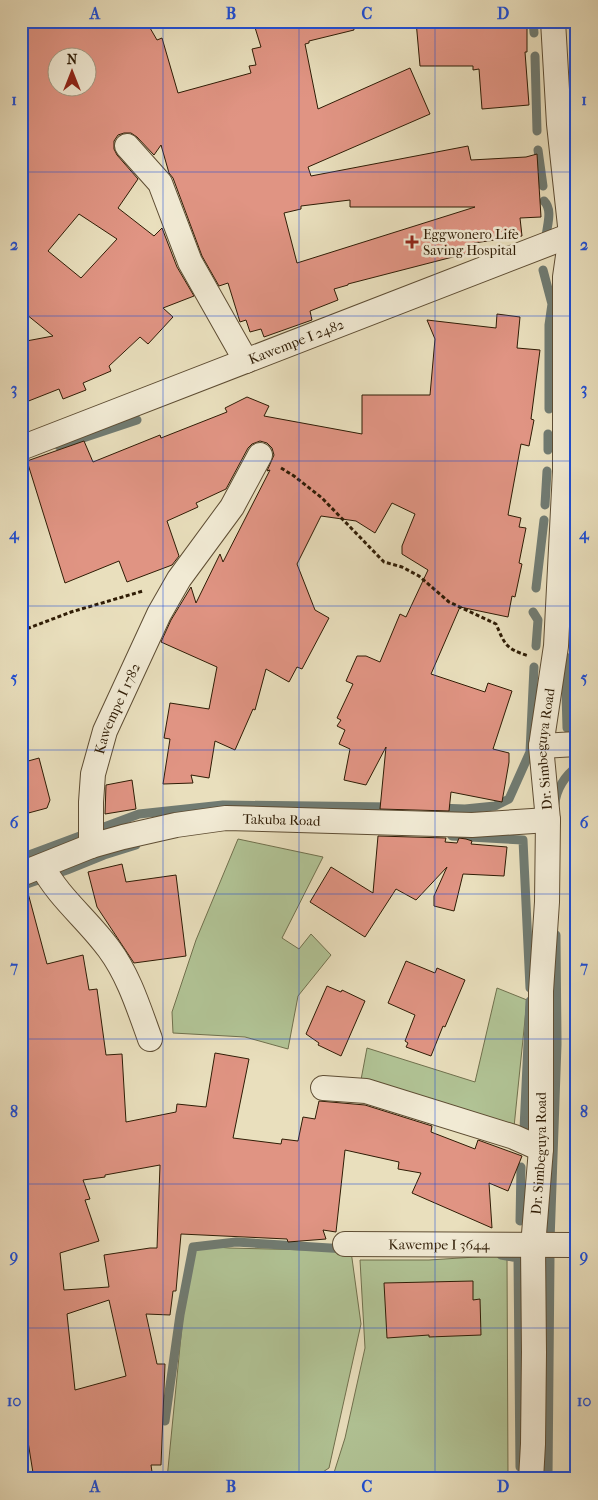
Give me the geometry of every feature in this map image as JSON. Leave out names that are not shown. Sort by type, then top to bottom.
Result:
[{"type":"street","name":"Dr. Simbeguya Road","points":[[530,1479],[533,1444],[533,1246],[541,1149],[541,991],[547,902],[548,820],[541,746],[556,646],[565,471],[571,279],[571,235],[559,124],[567,83],[553,21]]},
{"type":"street","points":[[127,146],[160,183],[190,262],[246,361]]},
{"type":"street","name":"Kawempe I 2482","points":[[22,446],[571,235]]},
{"type":"street","name":"Kawempe I 1782","points":[[91,846],[91,802],[94,774],[106,731],[158,614],[179,579],[232,507],[260,455]]},
{"type":"street","points":[[541,746],[577,744]]},
{"type":"street","name":"Takuba Road","points":[[32,870],[91,846],[123,837],[176,825],[226,818],[472,825],[548,820]]},
{"type":"street","points":[[32,870],[47,877],[109,949],[128,983],[150,1040]]},
{"type":"street","points":[[323,1088],[366,1091],[514,1137],[541,1149]]},
{"type":"street","name":"Kawempe I 3644","points":[[345,1244],[577,1245]]},
{"type":"path","points":[[260,455],[294,476],[322,498],[384,562],[402,567],[419,576],[449,602],[496,624],[504,643],[515,652],[553,664]]},
{"type":"path","points":[[21,631],[71,612],[179,579]]},
{"type":"green space","points":[[238,839],[323,857],[282,938],[299,949],[311,934],[331,955],[298,996],[288,1049],[245,1037],[173,1033],[172,1012],[196,940]]},
{"type":"green space","points":[[497,988],[527,1000],[514,1127],[360,1085],[367,1048],[475,1082]]},
{"type":"green space","points":[[192,1245],[229,1248],[351,1251],[361,1324],[329,1468],[312,1479],[167,1479],[189,1254]]},
{"type":"green space","points":[[507,1255],[508,1479],[332,1479],[345,1438],[365,1348],[360,1260],[429,1260]]},
{"type":"building","points":[[21,21],[146,21],[157,40],[162,38],[178,93],[251,73],[249,66],[256,65],[252,49],[261,47],[253,21],[353,21],[354,30],[309,41],[309,43],[305,44],[318,109],[410,68],[430,114],[308,167],[311,176],[468,146],[471,160],[526,157],[537,154],[541,217],[520,218],[522,236],[474,243],[476,251],[334,289],[338,300],[310,311],[312,320],[264,337],[261,329],[250,332],[246,320],[240,322],[228,283],[219,286],[202,256],[173,178],[169,173],[161,145],[154,155],[131,133],[118,135],[114,141],[114,149],[138,179],[118,208],[154,236],[162,228],[177,267],[194,296],[163,308],[173,317],[148,344],[140,337],[109,366],[111,371],[83,383],[86,390],[63,399],[59,389],[21,404],[21,342],[53,336],[21,310]],"holes":[[[350,200],[350,207],[475,207],[297,263],[284,213],[301,209],[301,206]],[[79,214],[117,239],[81,278],[48,251]]]},
{"type":"building","points":[[416,21],[527,21],[527,52],[525,52],[529,105],[482,109],[479,69],[473,70],[473,66],[420,66]]},
{"type":"building","points":[[497,314],[520,317],[517,348],[540,350],[531,419],[534,420],[529,446],[521,444],[508,515],[521,518],[519,527],[526,528],[519,563],[522,564],[515,597],[512,596],[508,617],[460,607],[431,674],[485,692],[488,683],[512,691],[493,749],[509,753],[502,802],[451,792],[449,811],[380,809],[386,747],[366,785],[344,780],[350,749],[339,744],[345,730],[337,726],[341,720],[337,718],[353,684],[346,681],[357,656],[366,656],[380,662],[400,614],[406,617],[428,570],[402,554],[402,546],[415,514],[392,503],[375,533],[356,521],[321,516],[297,564],[315,610],[329,618],[302,669],[297,667],[289,682],[266,669],[255,710],[253,709],[235,750],[215,741],[209,778],[191,775],[193,783],[163,784],[170,739],[164,738],[170,703],[209,709],[217,667],[161,642],[171,620],[191,587],[196,603],[220,554],[223,562],[270,470],[267,471],[274,455],[272,448],[267,443],[260,441],[252,444],[226,489],[196,503],[198,507],[167,521],[179,556],[172,565],[127,582],[119,561],[65,583],[27,461],[84,441],[93,462],[160,435],[161,438],[227,412],[225,408],[247,397],[269,406],[264,416],[362,434],[362,395],[430,395],[435,339],[427,320],[496,328]]},
{"type":"building","points":[[39,758],[50,800],[47,808],[21,815],[21,763]]},
{"type":"building","points":[[132,780],[136,809],[105,814],[106,785]]},
{"type":"building","points":[[378,836],[446,838],[445,842],[457,843],[459,838],[472,841],[471,844],[507,847],[504,876],[463,874],[454,911],[434,906],[434,896],[447,867],[416,900],[396,889],[365,937],[310,902],[331,867],[373,893]]},
{"type":"building","points":[[122,864],[126,882],[176,875],[186,956],[134,963],[97,907],[88,872]]},
{"type":"building","points":[[28,893],[47,964],[83,955],[89,990],[97,989],[106,1055],[122,1054],[126,1122],[176,1112],[177,1104],[206,1107],[215,1053],[249,1059],[233,1138],[281,1144],[282,1139],[298,1141],[303,1117],[315,1119],[319,1101],[365,1105],[432,1126],[431,1132],[475,1149],[478,1140],[522,1156],[508,1191],[489,1183],[492,1228],[412,1193],[421,1173],[398,1169],[399,1162],[345,1150],[336,1232],[323,1230],[326,1239],[288,1242],[287,1239],[181,1234],[176,1291],[173,1291],[170,1315],[146,1314],[157,1364],[165,1364],[161,1465],[151,1465],[153,1479],[34,1479],[21,1398],[21,1152],[24,1152],[21,1127],[21,894]],"holes":[[[160,1165],[157,1248],[104,1255],[109,1287],[64,1290],[60,1253],[99,1241],[85,1200],[90,1199],[83,1180]],[[109,1300],[126,1376],[75,1390],[67,1314]]]},
{"type":"building","points":[[406,961],[435,973],[437,968],[465,980],[431,1056],[406,1047],[408,1043],[405,1041],[415,1015],[388,1003]]},
{"type":"building","points":[[327,986],[341,992],[342,990],[365,1001],[341,1056],[318,1045],[319,1043],[306,1034]]},
{"type":"building","points":[[473,1281],[473,1300],[480,1299],[481,1335],[429,1337],[429,1335],[387,1338],[384,1283]]},
{"type":"waterway","points":[[533,21],[534,33]]},
{"type":"waterway","points":[[535,56],[537,131]]},
{"type":"waterway","points":[[569,106],[570,95],[577,93]]},
{"type":"waterway","points":[[538,150],[543,186]]},
{"type":"waterway","points":[[544,201],[549,213],[546,237]]},
{"type":"waterway","points":[[543,270],[552,304],[549,325],[549,409]]},
{"type":"waterway","points":[[59,446],[137,420]]},
{"type":"waterway","points":[[548,434],[548,450]]},
{"type":"waterway","points":[[545,505],[547,471]]},
{"type":"waterway","points":[[536,588],[544,520]]},
{"type":"waterway","points":[[573,540],[574,523]]},
{"type":"waterway","points":[[533,612],[538,620],[536,646]]},
{"type":"waterway","points":[[565,656],[567,728],[577,730]]},
{"type":"waterway","points":[[438,808],[465,809],[495,806],[509,799],[530,752],[534,667]]},
{"type":"waterway","points":[[555,804],[557,793],[562,783],[577,767]]},
{"type":"waterway","points":[[21,858],[139,814],[223,805],[392,807]]},
{"type":"waterway","points":[[452,836],[523,840],[530,988]]},
{"type":"waterway","points":[[21,886],[136,845]]},
{"type":"waterway","points":[[554,1241],[550,1241],[557,1044],[556,935]]},
{"type":"waterway","points":[[524,1129],[530,1001]]},
{"type":"waterway","points":[[520,1221],[521,1167]]},
{"type":"waterway","points":[[165,1421],[180,1315],[193,1247],[236,1242],[346,1249]]},
{"type":"waterway","points":[[501,1255],[518,1258],[520,1467]]},
{"type":"waterway","points":[[548,1479],[550,1258]]},
{"type":"place","name":"Eggwonero Life Saving Hospital","points":[[412,242]]}]
